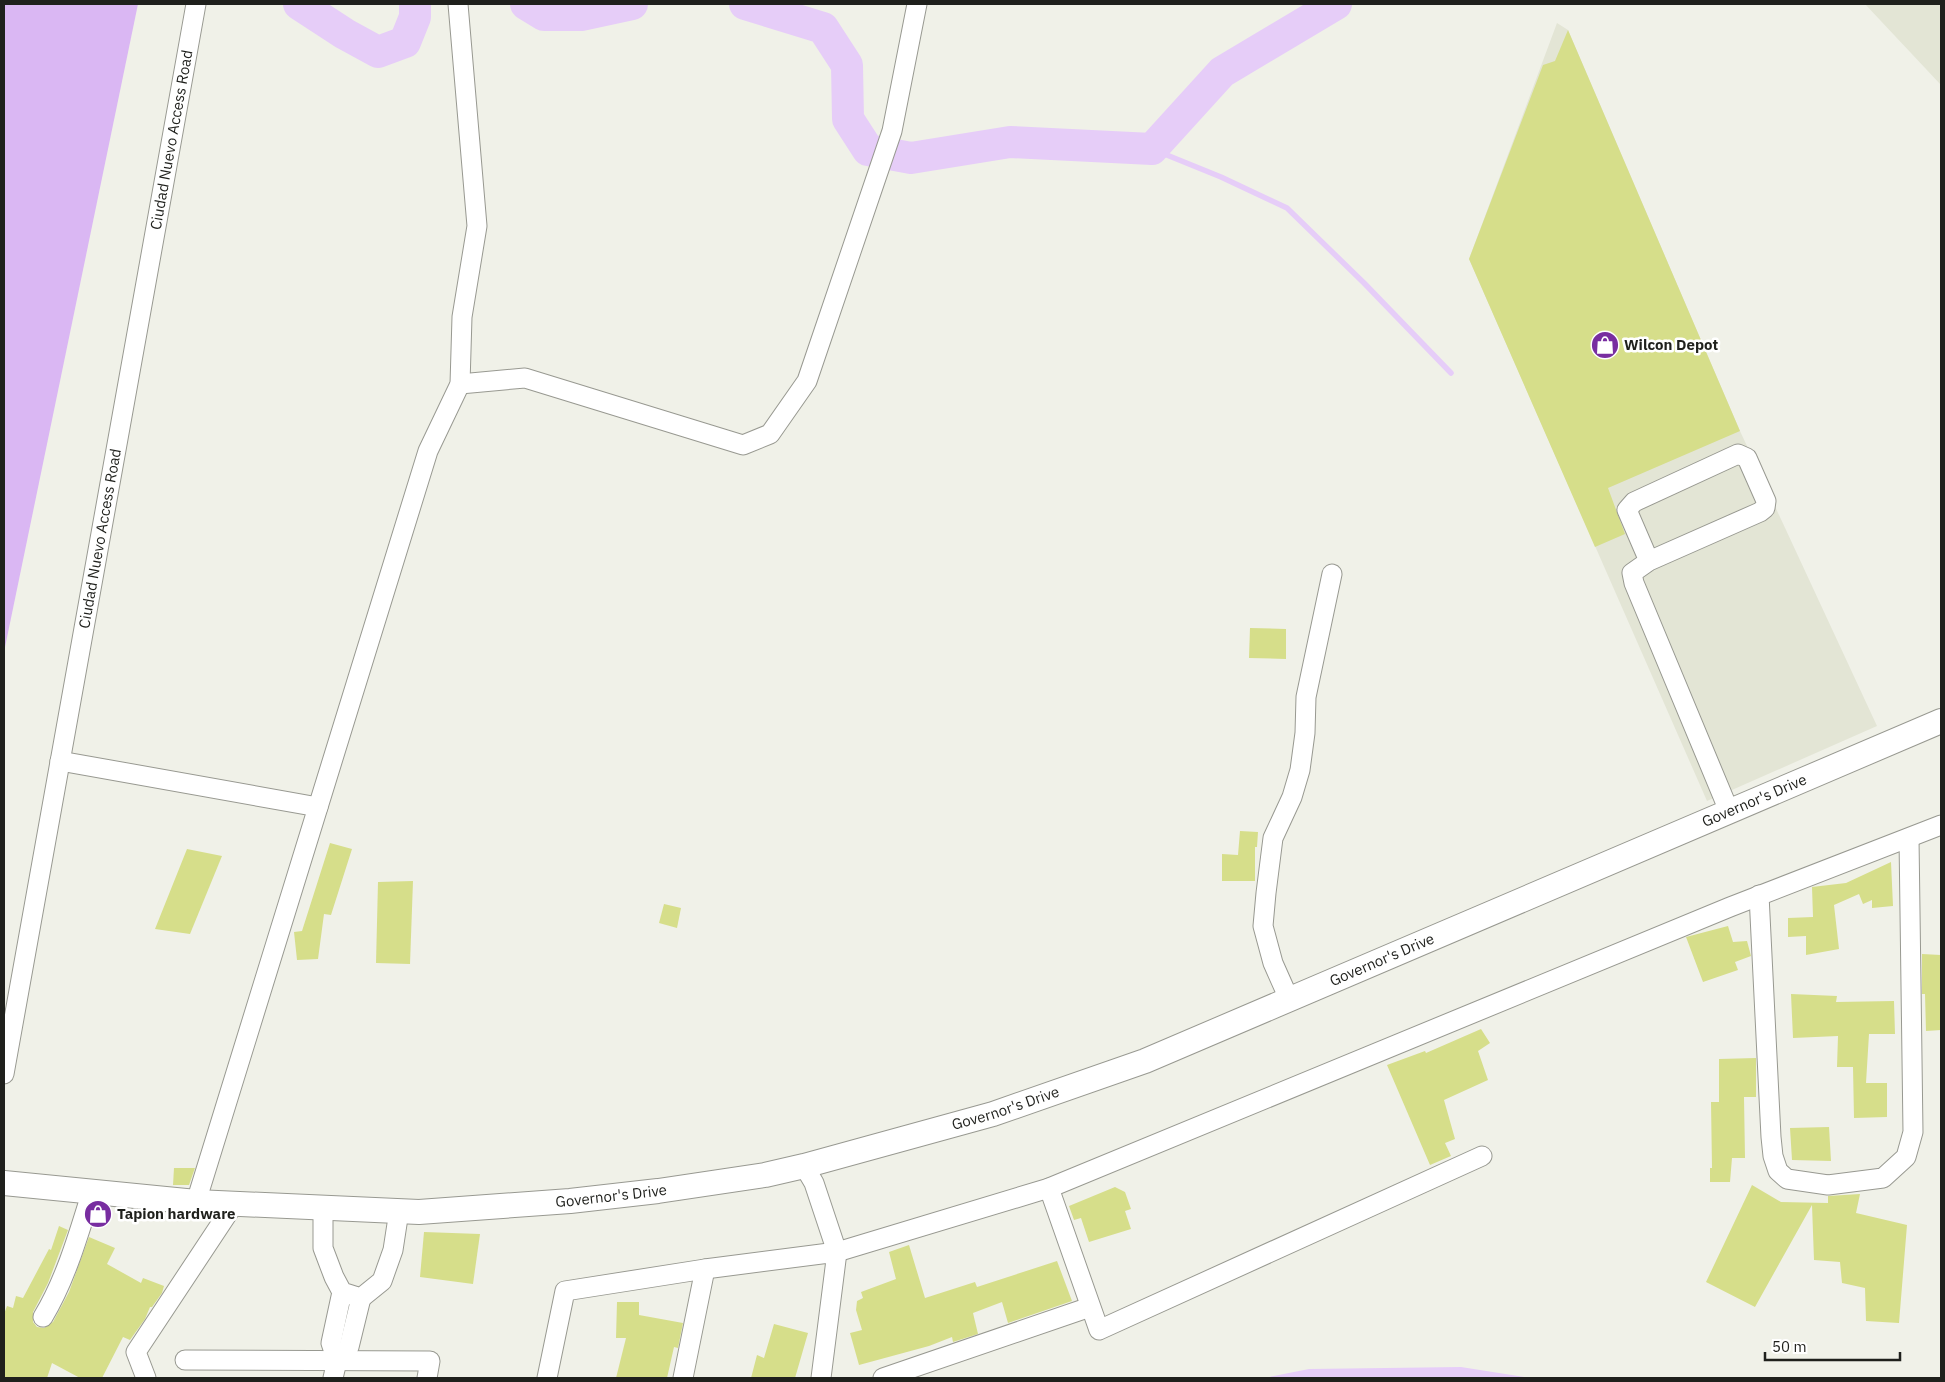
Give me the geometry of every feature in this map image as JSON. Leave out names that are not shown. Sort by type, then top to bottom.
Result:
[{"type":"main road","name":"Governor's Drive","points":[[4,1183],[196,1202],[419,1212],[570,1201],[629,1194],[765,1175],[804,1166],[993,1114],[1145,1061],[1941,721]]},
{"type":"street","name":"Ciudad Nuevo Access Road","points":[[4,1074],[196,4]]},
{"type":"street","points":[[196,1202],[428,451],[460,384],[462,317],[477,226],[458,4]]},
{"type":"street","points":[[460,384],[525,378],[743,445],[770,434],[807,381],[878,173],[892,131],[916,4]]},
{"type":"street","points":[[1649,561],[1628,510],[1629,506],[1738,454],[1748,458],[1766,501],[1765,508],[1760,512],[1649,561],[1632,573],[1634,583],[1729,811]]},
{"type":"street","points":[[1289,999],[1274,963],[1263,926],[1266,893],[1274,838],[1292,797],[1300,770],[1305,733],[1306,697],[1332,574]]},
{"type":"street","points":[[60,761],[318,807]]},
{"type":"street","points":[[547,1378],[565,1291],[706,1269],[837,1252],[1049,1188],[1759,895],[1941,825]]},
{"type":"street","points":[[1759,895],[1771,1137],[1773,1156],[1778,1171],[1787,1179],[1828,1185],[1882,1178],[1906,1158],[1913,1132],[1909,838]]},
{"type":"street","points":[[1049,1188],[1099,1330],[1482,1156]]},
{"type":"street","points":[[804,1166],[814,1184],[837,1252],[820,1378]]},
{"type":"street","points":[[42,1317],[52,1302],[62,1278],[92,1191]]},
{"type":"street","points":[[146,1378],[136,1352],[234,1204]]},
{"type":"street","points":[[323,1208],[324,1248],[334,1277],[342,1292],[331,1343],[335,1370]]},
{"type":"street","points":[[335,1370],[349,1347],[361,1298],[382,1281],[393,1250],[399,1211]]},
{"type":"street","points":[[683,1378],[706,1269]]},
{"type":"street","points":[[342,1292],[361,1298]]},
{"type":"street","points":[[884,1378],[1090,1307]]},
{"type":"street","points":[[185,1360],[335,1370],[430,1361],[427,1378]]},
{"type":"shaded area","points":[[4,4],[138,4],[4,652]]},
{"type":"shaded area","points":[[1865,4],[1941,4],[1941,85]]},
{"type":"shaded area","name":"Wilcon Depot","points":[[1557,23],[1568,30],[1740,431],[1877,726],[1707,801],[1469,259]]},
{"type":"shaded area","points":[[1461,1367],[1530,1378],[1264,1378],[1309,1369]]},
{"type":"building","points":[[1568,30],[1740,431],[1608,488],[1625,534],[1595,547],[1469,259],[1543,65],[1555,61]]},
{"type":"building","points":[[1250,628],[1286,629],[1286,659],[1249,658]]},
{"type":"building","points":[[1240,831],[1258,832],[1257,847],[1255,847],[1255,881],[1222,881],[1222,854],[1238,855]]},
{"type":"building","points":[[330,843],[352,849],[331,915],[324,914],[318,959],[297,960],[294,932],[302,931]]},
{"type":"building","points":[[187,849],[222,856],[190,934],[155,929]]},
{"type":"building","points":[[1891,862],[1893,906],[1872,908],[1872,900],[1863,904],[1859,894],[1834,905],[1839,949],[1806,955],[1806,936],[1788,937],[1788,918],[1813,917],[1812,887],[1846,883]]},
{"type":"building","points":[[413,881],[410,964],[376,963],[378,882]]},
{"type":"building","points":[[664,904],[681,908],[677,928],[659,923]]},
{"type":"building","points":[[1728,926],[1733,942],[1747,941],[1751,956],[1735,962],[1738,970],[1703,982],[1686,937]]},
{"type":"building","points":[[1922,954],[1941,955],[1941,1030],[1926,1031],[1925,994],[1922,994]]},
{"type":"building","points":[[1791,994],[1837,996],[1836,1002],[1894,1001],[1895,1034],[1869,1034],[1866,1083],[1887,1083],[1887,1117],[1854,1118],[1853,1067],[1837,1067],[1838,1036],[1793,1038]]},
{"type":"building","points":[[1481,1029],[1490,1043],[1478,1051],[1488,1080],[1444,1100],[1455,1139],[1445,1143],[1451,1156],[1430,1165],[1387,1065],[1425,1051],[1426,1053]]},
{"type":"building","points":[[1756,1058],[1756,1097],[1744,1097],[1745,1158],[1732,1158],[1730,1182],[1710,1182],[1710,1168],[1712,1168],[1711,1102],[1719,1102],[1719,1059]]},
{"type":"building","points":[[1829,1127],[1831,1161],[1792,1160],[1790,1128]]},
{"type":"building","points":[[174,1168],[195,1168],[189,1185],[173,1185]]},
{"type":"building","points":[[1752,1185],[1781,1202],[1828,1203],[1828,1196],[1860,1194],[1856,1213],[1907,1225],[1899,1323],[1866,1321],[1865,1288],[1842,1283],[1840,1262],[1814,1260],[1812,1205],[1755,1307],[1706,1282]]},
{"type":"building","points":[[1115,1187],[1125,1192],[1131,1209],[1125,1211],[1131,1229],[1089,1242],[1081,1218],[1074,1220],[1069,1206]]},
{"type":"building","points":[[59,1226],[68,1230],[48,1283],[33,1312],[33,1322],[37,1327],[44,1328],[53,1322],[69,1292],[89,1237],[115,1248],[107,1264],[141,1283],[143,1278],[164,1286],[162,1293],[152,1307],[150,1307],[145,1319],[130,1340],[123,1337],[102,1378],[80,1378],[52,1363],[47,1378],[4,1378],[4,1314],[7,1306],[13,1308],[16,1296],[23,1298],[49,1249],[51,1250]]},
{"type":"building","points":[[424,1232],[480,1234],[473,1284],[420,1277]]},
{"type":"building","points":[[909,1245],[925,1298],[975,1282],[977,1287],[1057,1261],[1072,1301],[1008,1323],[1002,1302],[973,1313],[978,1334],[953,1342],[952,1337],[929,1346],[859,1365],[850,1333],[862,1330],[856,1310],[857,1301],[863,1298],[861,1292],[896,1279],[889,1252]]},
{"type":"building","points":[[617,1302],[639,1302],[639,1315],[683,1323],[678,1348],[674,1347],[667,1378],[616,1378],[626,1338],[616,1338]]},
{"type":"building","points":[[774,1324],[808,1333],[795,1378],[751,1378],[757,1355],[764,1358]]},
{"type":"waterway","points":[[299,4],[345,34],[378,52],[405,42],[415,17],[415,4]]},
{"type":"waterway","points":[[526,4],[544,15],[581,15],[632,4]]},
{"type":"waterway","points":[[745,4],[823,28],[847,65],[848,119],[868,150],[911,158],[1010,142],[1152,149],[1222,72],[1336,4]]},
{"type":"waterway","points":[[1152,149],[1221,177],[1287,208],[1364,283],[1451,373]]},
{"type":"place","name":"Wilcon Depot","points":[[1605,345]]},
{"type":"place","name":"Tapion hardware","points":[[98,1214]]}]
